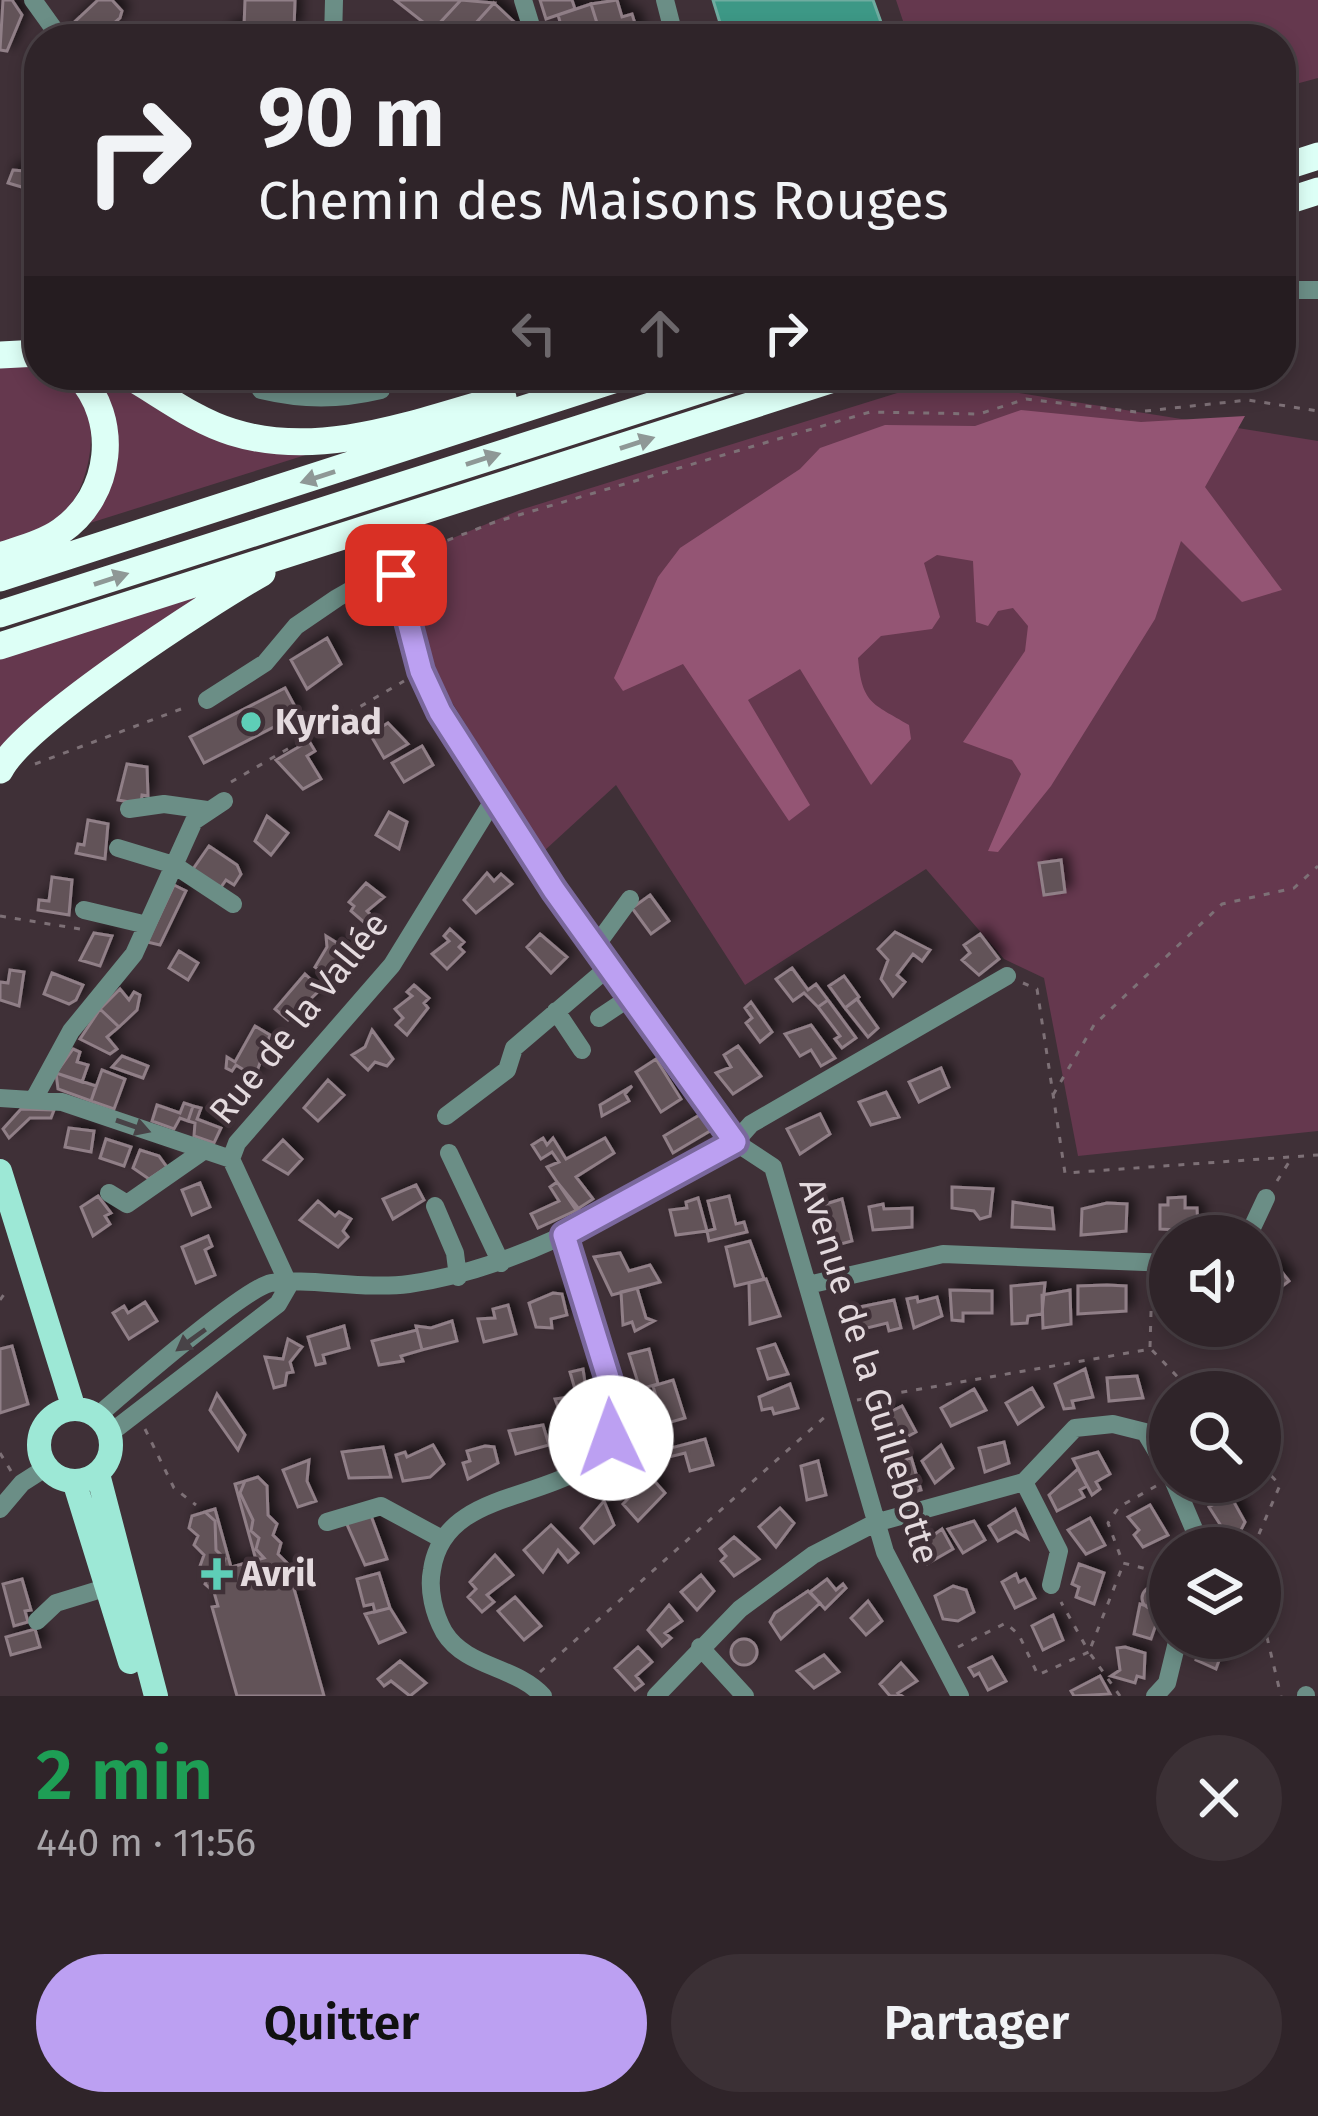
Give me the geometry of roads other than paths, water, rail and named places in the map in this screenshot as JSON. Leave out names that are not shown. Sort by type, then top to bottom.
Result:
[{"type":"highway","points":[[0,556],[60,532],[97,484],[105,458],[105,423],[100,400],[91,390]]},
{"type":"highway","points":[[154,390],[230,432],[313,442],[363,435],[543,390]]},
{"type":"highway","points":[[0,578],[583,390]]},
{"type":"highway","points":[[0,614],[700,390]]},
{"type":"highway","points":[[0,646],[800,390]]},
{"type":"highway","points":[[11,770],[17,748],[219,598],[326,543]]},
{"type":"main road","points":[[0,1171],[84,1419]]},
{"type":"main road","points":[[0,1210],[84,1419],[109,1457],[86,1478]]},
{"type":"main road","points":[[84,1419],[41,1433],[47,1467],[86,1478]]},
{"type":"main road","points":[[86,1478],[156,1696]]},
{"type":"main road","points":[[118,1584],[140,1696]]},
{"type":"street","points":[[261,390],[298,399],[350,398],[378,390]]},
{"type":"street","name":"Avenue de la Guillebotte","points":[[207,700],[265,663],[296,626],[337,598],[372,578],[396,575],[421,671],[440,712],[595,947],[735,1142],[773,1167],[875,1523],[903,1595],[956,1688]]},
{"type":"street","name":"Rue de la Vallée","points":[[231,1159],[237,1143],[392,964],[496,796]]},
{"type":"street","points":[[34,1099],[71,1031],[134,954],[194,821],[216,805],[129,809]]},
{"type":"street","points":[[118,848],[174,865],[233,904]]},
{"type":"street","points":[[595,947],[630,899]]},
{"type":"street","points":[[84,910],[147,925]]},
{"type":"street","points":[[446,1116],[507,1070],[514,1048],[610,966]]},
{"type":"street","points":[[289,1285],[353,1289],[458,1276],[501,1263],[564,1235],[735,1142],[751,1124],[1007,976]]},
{"type":"street","points":[[599,1018],[632,996]]},
{"type":"street","points":[[556,1012],[582,1050]]},
{"type":"street","points":[[0,1098],[62,1102],[231,1159],[289,1285]]},
{"type":"street","points":[[110,1193],[127,1204],[203,1151]]},
{"type":"street","points":[[449,1153],[501,1263]]},
{"type":"street","points":[[1258,1215],[1267,1198]]},
{"type":"street","points":[[435,1206],[455,1253],[458,1276]]},
{"type":"street","points":[[536,1689],[462,1652],[445,1634],[430,1590],[442,1539],[461,1518],[584,1466],[611,1438],[615,1400],[564,1235]]},
{"type":"street","points":[[808,1286],[870,1267],[943,1254],[1149,1262]]},
{"type":"street","points":[[84,1419],[278,1304],[289,1285]]},
{"type":"street","points":[[656,1696],[700,1647],[813,1555],[875,1523],[1024,1482],[1075,1428],[1113,1424],[1144,1432],[1149,1440]]},
{"type":"street","points":[[0,1509],[22,1483],[47,1467]]},
{"type":"street","points":[[1024,1482],[1059,1551],[1051,1585]]},
{"type":"street","points":[[327,1522],[381,1506],[442,1539]]},
{"type":"street","points":[[37,1621],[56,1604],[118,1584]]},
{"type":"street","points":[[700,1647],[745,1696]]},
{"type":"street","points":[[1155,1696],[1167,1683],[1173,1659]]},
{"type":"street","points":[[936,1696],[956,1688]]},
{"type":"place","name":"Kyriad","points":[[251,722]]},
{"type":"place","name":"Avril","points":[[217,1574]]}]
